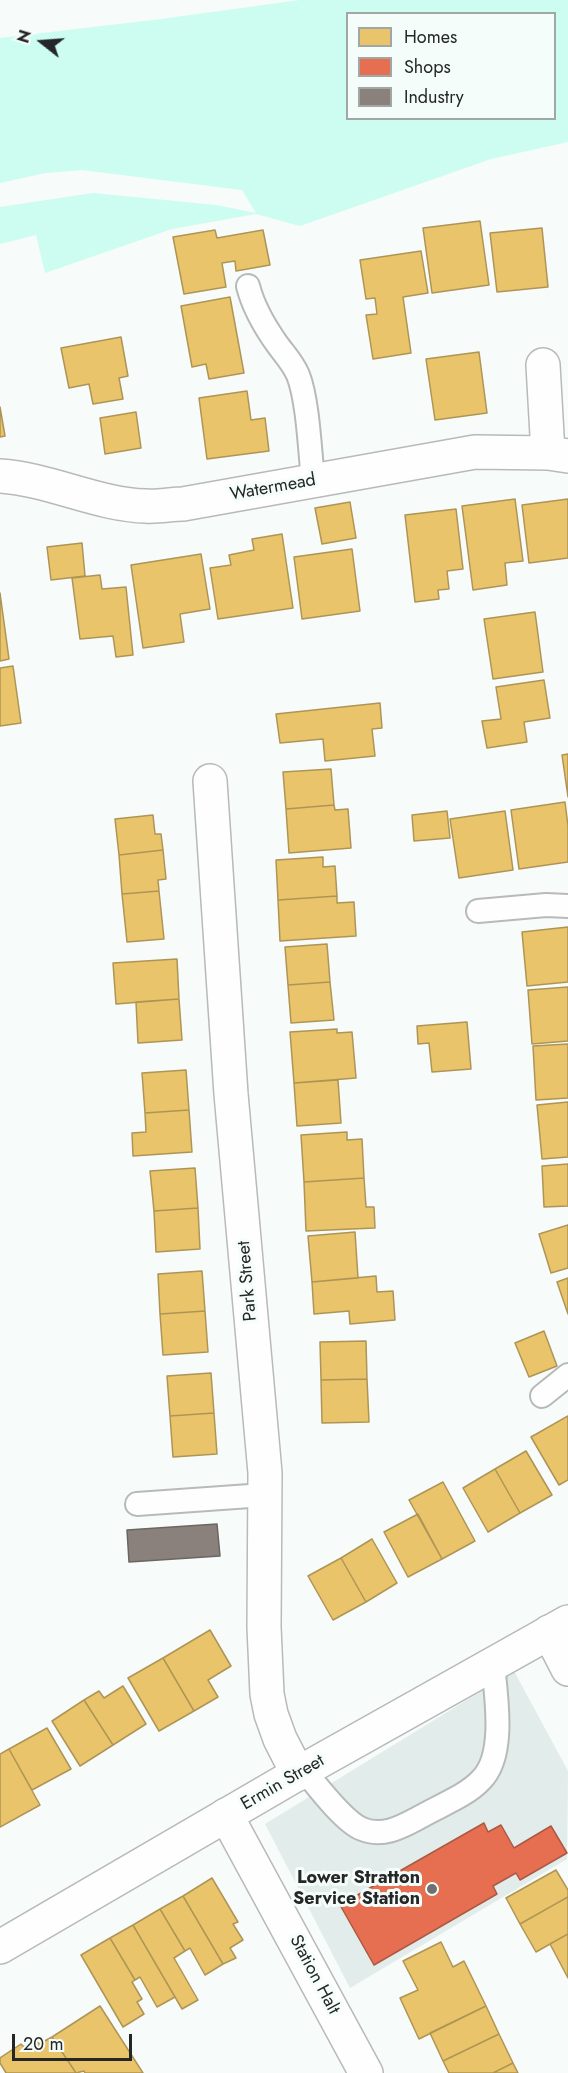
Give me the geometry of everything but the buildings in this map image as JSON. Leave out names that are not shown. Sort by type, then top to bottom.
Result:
[{"type":"street","name":"Watermead","points":[[0,476],[28,479],[146,507],[183,504],[475,452],[558,454],[543,365]]},
{"type":"street","name":"Park Street","points":[[210,782],[231,1094],[265,1473],[264,1627],[267,1694],[280,1739],[301,1772]]},
{"type":"street","name":"Ermin Street","points":[[0,1947],[301,1772],[559,1627]]},
{"type":"street","points":[[559,1627],[568,1669]]},
{"type":"street","name":"Station Halt","points":[[226,1815],[366,2073]]},
{"type":"lane","points":[[248,286],[262,320],[299,377],[313,481]]},
{"type":"lane","points":[[478,911],[546,905],[568,906]]},
{"type":"lane","points":[[542,1396],[568,1375]]},
{"type":"lane","points":[[137,1504],[264,1495]]},
{"type":"lane","points":[[301,1772],[347,1819],[359,1828],[373,1832],[388,1832],[402,1827],[472,1788],[484,1779],[494,1756],[498,1706],[493,1664]]},
{"type":"shaded area","points":[[514,1671],[568,1771],[567,1859],[350,1988],[265,1824]]},
{"type":"green space","points":[[300,0],[568,0],[568,142],[491,159],[300,226],[256,214],[172,229],[45,273],[36,235],[0,244],[0,207],[93,193],[216,205],[256,213],[242,190],[82,170],[45,173],[0,183],[0,38]]},
{"type":"place","name":"Lower Stratton Service Station","points":[[432,1889]]}]
